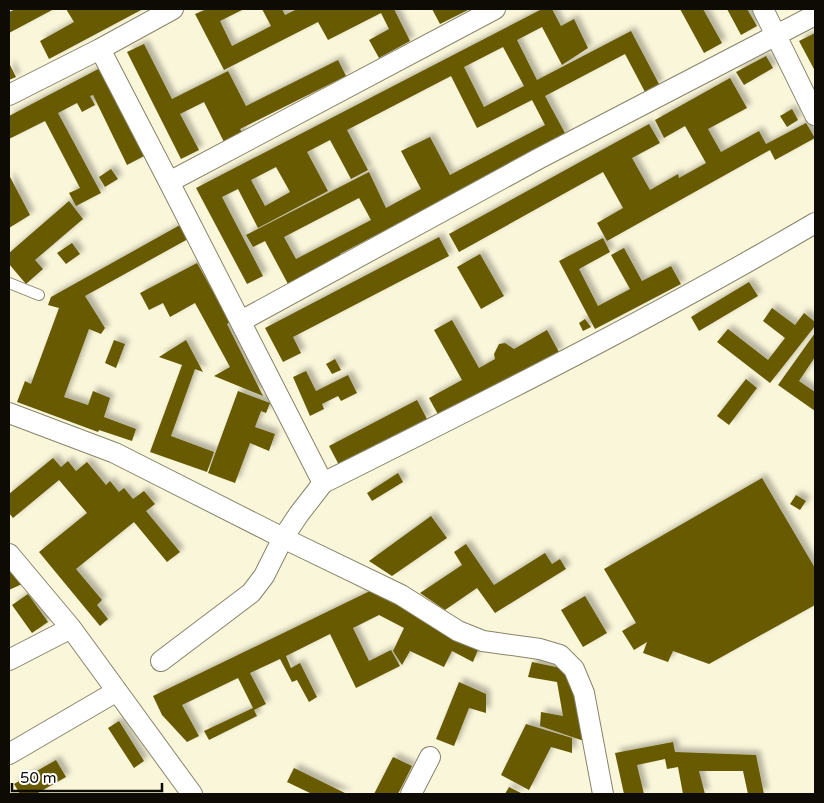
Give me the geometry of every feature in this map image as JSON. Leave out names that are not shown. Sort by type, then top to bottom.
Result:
[{"type":"street","points":[[9,95],[100,49],[173,9]]},
{"type":"street","points":[[169,182],[495,9]]},
{"type":"street","points":[[763,9],[815,115]]},
{"type":"street","points":[[241,321],[538,159],[815,15]]},
{"type":"street","points":[[100,49],[323,483]]},
{"type":"street","points":[[160,661],[251,593],[264,576],[283,538],[298,514],[323,483],[512,389],[723,278],[815,223]]},
{"type":"street","points":[[9,413],[115,453],[401,595],[458,632],[483,641],[540,649],[566,660],[574,669],[584,693],[603,794]]},
{"type":"street","points":[[9,554],[70,628],[192,794]]},
{"type":"street","points":[[9,660],[70,628]]},
{"type":"street","points":[[9,754],[117,692]]},
{"type":"street","points":[[411,794],[430,757]]},
{"type":"lane","points":[[9,283],[39,295]]},
{"type":"building","points":[[16,9],[54,9],[9,33],[9,12]]},
{"type":"building","points":[[66,9],[143,9],[49,59],[40,41],[74,22]]},
{"type":"building","points":[[207,9],[244,9],[220,21],[232,46],[271,26],[262,9],[282,9],[285,15],[297,9],[394,9],[410,41],[379,58],[369,40],[389,29],[381,13],[328,40],[318,22],[224,70],[195,14]]},
{"type":"building","points":[[432,9],[470,9],[440,24]]},
{"type":"building","points":[[542,9],[552,9],[561,26],[574,19],[588,48],[562,65],[542,27],[517,40],[537,80],[631,31],[659,84],[645,92],[625,54],[545,96],[566,135],[340,254],[341,256],[288,284],[265,241],[253,247],[246,235],[369,172],[386,208],[421,189],[401,151],[430,137],[450,175],[545,125],[532,100],[477,128],[451,76],[347,130],[368,170],[351,179],[330,140],[307,152],[328,191],[258,228],[238,189],[222,197],[263,276],[247,284],[196,188]],"holes":[[[503,47],[524,86],[484,107],[464,67]],[[276,167],[290,192],[265,206],[251,180]],[[359,198],[371,220],[296,259],[284,237]]]},
{"type":"building","points":[[680,9],[703,9],[722,43],[704,53]]},
{"type":"building","points":[[727,9],[747,9],[757,26],[741,35]]},
{"type":"building","points":[[815,33],[815,71],[799,41]]},
{"type":"building","points":[[144,44],[172,99],[228,71],[246,106],[338,60],[346,76],[240,129],[243,134],[225,144],[204,102],[180,114],[199,150],[181,159],[127,52]]},
{"type":"building","points":[[766,56],[773,68],[744,85],[736,72]]},
{"type":"building","points":[[9,63],[16,77],[9,80]]},
{"type":"building","points":[[102,67],[148,154],[127,165],[93,95],[90,96],[95,105],[82,112],[77,103],[58,113],[101,193],[76,206],[69,193],[80,188],[45,121],[9,139],[9,116]]},
{"type":"building","points":[[730,78],[747,108],[708,129],[721,152],[759,131],[766,144],[806,123],[815,138],[775,160],[770,150],[607,241],[597,223],[623,208],[603,172],[459,252],[449,234],[649,124],[660,143],[632,158],[650,190],[678,174],[679,178],[706,163],[685,126],[664,138],[655,120]]},
{"type":"building","points":[[792,109],[798,120],[787,127],[780,116]]},
{"type":"building","points":[[111,169],[118,179],[105,187],[99,177]]},
{"type":"building","points":[[9,175],[30,215],[9,228]]},
{"type":"building","points":[[69,201],[83,219],[35,260],[43,269],[26,284],[9,264],[9,253]]},
{"type":"building","points":[[180,225],[188,239],[85,296],[105,328],[101,334],[89,329],[64,397],[88,405],[93,391],[110,398],[104,417],[136,429],[132,441],[99,430],[98,432],[17,402],[25,381],[31,384],[59,308],[48,305],[51,297]]},
{"type":"building","points":[[439,237],[449,256],[293,337],[301,353],[283,362],[265,328]]},
{"type":"building","points":[[603,238],[610,252],[579,269],[598,306],[630,289],[611,255],[624,248],[642,281],[671,266],[681,284],[595,329],[559,261]]},
{"type":"building","points":[[72,243],[80,254],[66,264],[57,253]]},
{"type":"building","points":[[480,254],[504,296],[481,309],[457,267]]},
{"type":"building","points":[[197,263],[230,322],[227,324],[263,396],[214,376],[230,367],[195,303],[170,317],[163,303],[149,310],[140,293]]},
{"type":"building","points":[[749,282],[758,296],[699,331],[691,317]]},
{"type":"building","points":[[772,308],[795,325],[804,313],[815,322],[815,326],[770,383],[717,342],[728,329],[768,360],[785,338],[763,321]]},
{"type":"building","points":[[585,319],[591,327],[583,331],[579,323]]},
{"type":"building","points":[[452,320],[479,368],[495,359],[494,354],[499,344],[505,343],[514,349],[547,330],[559,352],[440,418],[429,398],[462,380],[434,330]]},
{"type":"building","points":[[815,333],[815,357],[799,381],[815,392],[815,411],[778,385]]},
{"type":"building","points":[[114,340],[125,344],[116,368],[105,363]]},
{"type":"building","points":[[186,340],[203,372],[195,369],[171,436],[214,452],[207,472],[150,452],[182,365],[159,357]]},
{"type":"building","points":[[335,359],[341,370],[332,374],[326,364]]},
{"type":"building","points":[[306,371],[316,391],[348,375],[357,393],[341,401],[338,396],[322,404],[324,409],[310,416],[293,377]]},
{"type":"building","points":[[746,379],[757,388],[729,425],[717,416]]},
{"type":"building","points":[[238,391],[270,403],[266,413],[261,411],[255,427],[275,434],[269,451],[250,443],[235,483],[208,473]]},
{"type":"building","points":[[417,400],[427,419],[339,465],[329,446]]},
{"type":"building","points":[[53,458],[61,467],[68,461],[76,471],[87,462],[106,485],[110,481],[119,492],[124,488],[133,499],[144,491],[155,504],[146,511],[180,552],[167,562],[134,522],[76,569],[102,600],[97,605],[108,619],[100,626],[39,552],[87,513],[59,480],[13,518],[9,513],[9,494]]},
{"type":"building","points":[[398,473],[403,482],[372,501],[367,493]]},
{"type":"building","points":[[762,478],[815,568],[815,605],[709,664],[673,651],[668,662],[643,653],[647,642],[634,650],[622,631],[636,623],[604,569]]},
{"type":"building","points":[[796,495],[806,501],[800,510],[790,504]]},
{"type":"building","points":[[431,516],[447,538],[392,576],[369,561]]},
{"type":"building","points":[[466,544],[494,585],[545,553],[552,564],[560,559],[566,569],[495,613],[477,588],[445,610],[420,593],[462,565],[454,552]]},
{"type":"building","points":[[9,566],[22,584],[9,590]]},
{"type":"building","points":[[370,591],[480,645],[473,662],[452,651],[444,667],[410,651],[402,665],[393,651],[404,628],[379,615],[353,628],[369,661],[391,650],[400,666],[356,688],[330,634],[286,656],[291,668],[300,663],[317,697],[309,702],[297,680],[292,682],[280,659],[250,673],[266,704],[254,710],[257,716],[209,740],[204,731],[253,708],[238,678],[182,705],[199,736],[187,742],[162,715],[153,696]]},
{"type":"building","points":[[28,594],[48,622],[32,633],[12,605]]},
{"type":"building","points":[[585,596],[607,633],[583,647],[561,610]]},
{"type":"building","points":[[532,662],[570,670],[584,741],[540,726],[541,712],[563,716],[557,682],[528,677]]},
{"type":"building","points":[[459,682],[486,694],[486,713],[469,708],[454,746],[436,739]]},
{"type":"building","points":[[119,721],[144,761],[134,768],[108,728]]},
{"type":"building","points":[[526,724],[572,738],[572,753],[551,747],[529,790],[501,775]]},
{"type":"building","points":[[673,742],[675,752],[756,755],[764,794],[748,794],[743,771],[699,771],[705,794],[683,794],[678,767],[667,769],[665,759],[637,765],[644,794],[624,794],[615,753]]},
{"type":"building","points":[[393,757],[412,766],[398,794],[374,794]]},
{"type":"building","points":[[56,760],[66,777],[36,794],[20,794],[14,784]]},
{"type":"building","points":[[294,768],[347,794],[312,794],[287,782]]},
{"type":"building","points":[[509,787],[523,794],[505,794]]}]
